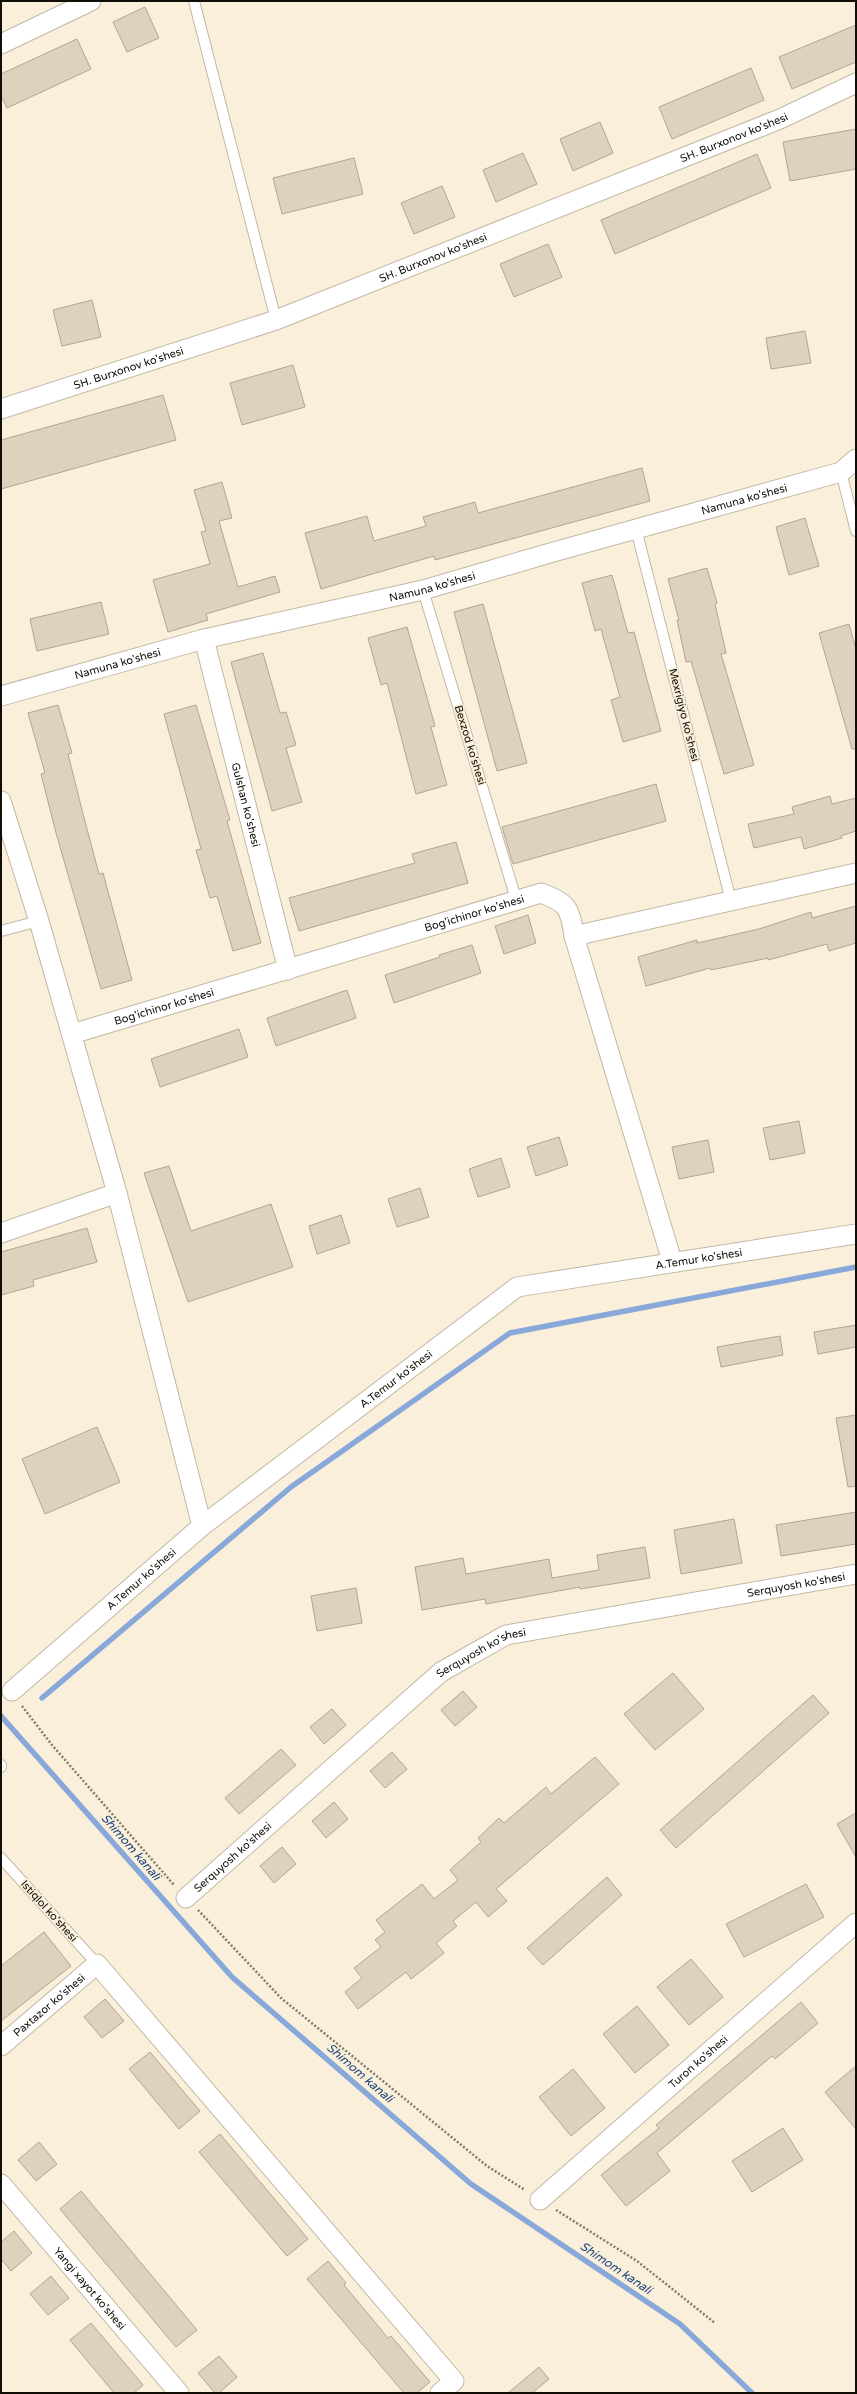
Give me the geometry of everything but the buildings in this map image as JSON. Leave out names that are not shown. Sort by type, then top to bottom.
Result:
[{"type":"street","points":[[1,44],[91,1]]},
{"type":"street","name":"SH. Burxonov ko'shesi","points":[[1,409],[276,320],[780,119],[856,83]]},
{"type":"street","name":"Namuna ko'shesi","points":[[1,696],[204,640],[423,590],[841,472],[856,458]]},
{"type":"street","name":"Gulshan ko'shesi","points":[[204,640],[288,970]]},
{"type":"street","points":[[1,801],[39,921],[117,1193],[202,1526]]},
{"type":"street","points":[[574,936],[856,873]]},
{"type":"street","name":"Bog'ichinor ko'shesi","points":[[72,1034],[288,970],[516,899],[541,893],[560,900],[571,912],[574,936],[672,1262]]},
{"type":"street","points":[[1,1232],[117,1193]]},
{"type":"street","name":"A.Temur ko'shesi","points":[[12,1691],[202,1526],[517,1287],[856,1234]]},
{"type":"street","name":"Serquyosh ko'shesi","points":[[186,1898],[441,1672],[506,1635],[856,1574]]},
{"type":"street","name":"Turon ko'shesi","points":[[540,2200],[856,1924]]},
{"type":"street","points":[[97,1964],[454,2381],[440,2393]]},
{"type":"street","name":"Paxtazor ko'shesi","points":[[1,2046],[97,1964]]},
{"type":"street","name":"Yangi xayot ko'shesi","points":[[1,2184],[179,2393]]},
{"type":"lane","points":[[194,1],[276,320]]},
{"type":"lane","points":[[841,472],[856,531]]},
{"type":"lane","name":"Mexrigiyo ko'shesi","points":[[636,529],[731,901]]},
{"type":"lane","name":"Bexzod ko'shesi","points":[[423,590],[516,899]]},
{"type":"lane","points":[[1,931],[39,921]]},
{"type":"lane","name":"Istiqlol ko'shesi","points":[[1,1858],[97,1964]]},
{"type":"path","points":[[12,1691],[52,1745],[186,1898],[281,1998],[487,2166],[637,2261],[715,2323]]},
{"type":"waterway","points":[[42,1698],[291,1487],[510,1333],[856,1267]]},
{"type":"waterway","name":"Shimom kanali","points":[[1,1716],[232,1977],[471,2184],[680,2324],[752,2393]]}]
